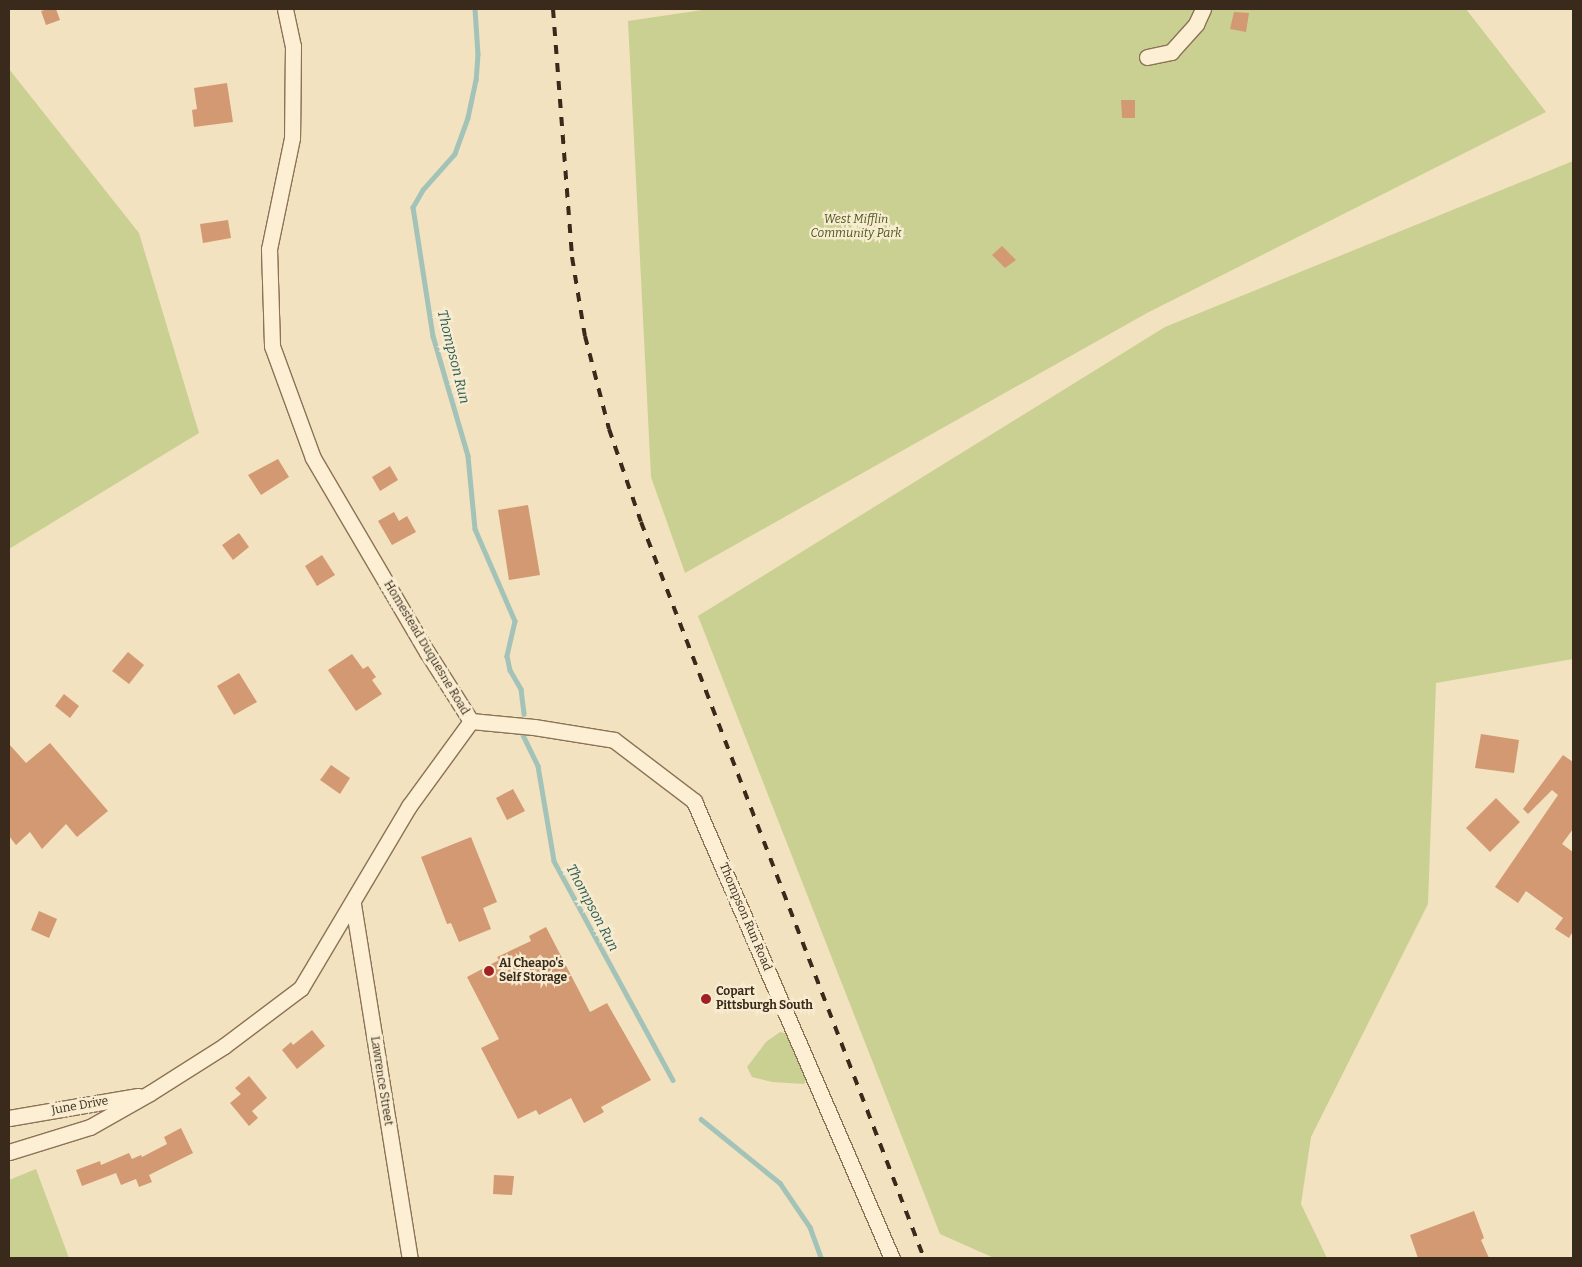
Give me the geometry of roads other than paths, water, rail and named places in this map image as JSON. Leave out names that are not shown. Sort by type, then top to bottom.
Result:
[{"type":"street","name":"Homestead Duquesne Road","points":[[9,1152],[90,1127],[150,1093],[224,1046],[301,988],[409,806],[471,721],[427,652],[313,458],[272,346],[269,249],[292,138],[293,46],[285,9]]},
{"type":"street","points":[[1148,57],[1171,52],[1196,24],[1203,9]]},
{"type":"street","name":"Thompson Run Road","points":[[471,721],[534,727],[614,740],[694,801],[892,1258]]},
{"type":"street","name":"Lawrence Street","points":[[352,904],[410,1258]]},
{"type":"street","name":"June Drive","points":[[9,1118],[150,1093]]},
{"type":"waterway","name":"Thompson Run","points":[[475,9],[478,54],[476,80],[468,118],[455,154],[423,190],[413,207],[433,336],[468,456],[475,529],[515,621],[507,656],[510,670],[521,689],[524,714]]},
{"type":"waterway","name":"Thompson Run","points":[[523,735],[538,766],[554,861],[673,1080]]},
{"type":"waterway","name":"Thompson Run","points":[[701,1119],[780,1183],[810,1227],[821,1258]]},
{"type":"railway","points":[[553,9],[572,257],[585,336],[609,429],[641,522],[924,1258]]},
{"type":"place","name":"Al Cheapo's Self Storage","points":[[489,971]]},
{"type":"place","name":"Copart Pittsburgh South","points":[[706,999]]},
{"type":"park label","name":"West Mifflin Community Park","points":[[856,227]]}]
